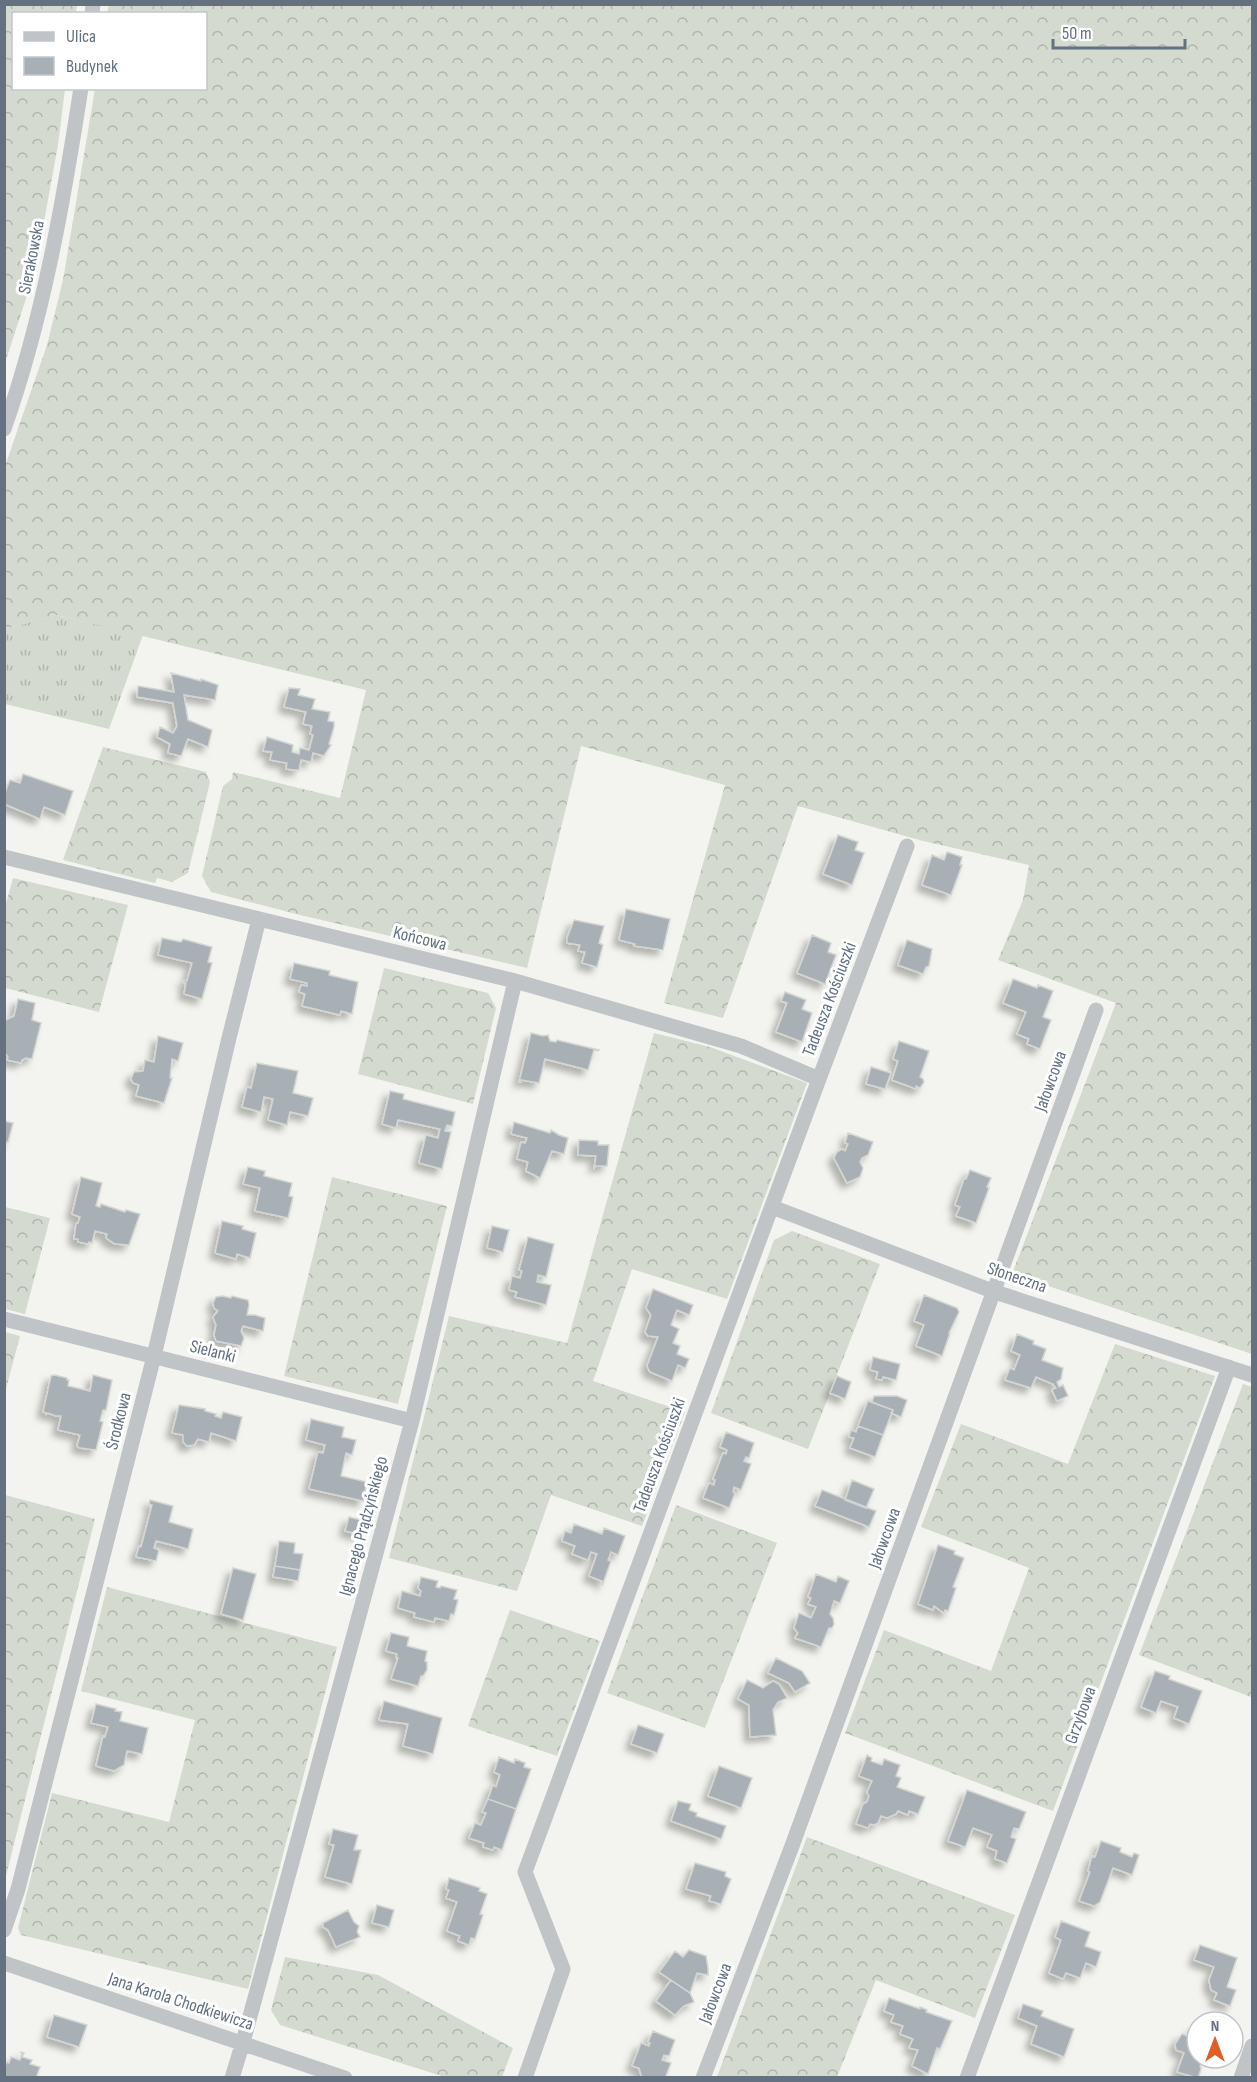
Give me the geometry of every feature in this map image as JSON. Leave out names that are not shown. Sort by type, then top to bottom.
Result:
[{"type":"street","name":"Sierakowska","points":[[4,429],[33,342],[50,270],[81,90]]},
{"type":"street","name":"Tadeusza Kościuszki","points":[[525,2078],[563,1969],[525,1872],[819,1078],[908,846]]},
{"type":"street","name":"Końcowa","points":[[4,857],[515,981],[741,1046],[819,1078]]},
{"type":"street","name":"Środkowa","points":[[4,1930],[18,1889],[154,1356],[259,919]]},
{"type":"street","name":"Ignacego Prądzyńskiego","points":[[232,2078],[412,1421],[515,981]]},
{"type":"street","name":"Jałowcowa","points":[[703,2078],[796,1835],[1096,1010]]},
{"type":"street","name":"Słoneczna","points":[[772,1207],[995,1292],[1252,1375]]},
{"type":"street","name":"Sielanki","points":[[4,1319],[412,1421]]},
{"type":"street","name":"Grzybowa","points":[[967,2078],[1229,1367]]},
{"type":"street","name":"Jana Karola Chodkiewicza","points":[[4,1963],[345,2078]]},
{"type":"street","points":[[1240,2078],[1252,2046]]},
{"type":"green space","points":[[5,4],[77,5],[76,12],[12,12],[12,90],[65,90],[58,145],[35,271],[5,363]]},
{"type":"green space","points":[[109,5],[1252,5],[1252,1354],[1012,1274],[1116,1003],[998,960],[1023,900],[1029,865],[923,841],[798,806],[723,1018],[664,1003],[725,785],[581,746],[527,968],[211,892],[202,876],[223,786],[232,779],[233,772],[340,798],[366,690],[56,615],[5,629],[5,466],[47,345],[63,280],[95,90],[207,90],[207,12],[107,12]]},
{"type":"green space","points":[[55,615],[143,635],[109,729],[5,704],[5,629]]},
{"type":"green space","points":[[103,747],[206,772],[210,782],[188,873],[172,882],[157,878],[155,883],[63,860]]},
{"type":"green space","points":[[13,878],[128,905],[99,1012],[5,988],[5,907]]},
{"type":"green space","points":[[384,968],[488,993],[496,1008],[473,1104],[358,1074]]},
{"type":"green space","points":[[654,1033],[710,1047],[807,1083],[727,1299],[632,1269],[593,1381],[685,1412],[642,1526],[551,1495],[517,1591],[389,1558],[449,1316],[567,1343]]},
{"type":"green space","points":[[332,1177],[447,1206],[398,1404],[284,1376]]},
{"type":"green space","points":[[5,1207],[50,1218],[25,1314],[5,1309]]},
{"type":"green space","points":[[792,1231],[880,1264],[808,1449],[711,1413],[774,1240]]},
{"type":"green space","points":[[4,1332],[20,1336],[5,1393]]},
{"type":"green space","points":[[1115,1344],[1215,1376],[1053,1811],[845,1733],[884,1630],[991,1671],[1029,1568],[921,1527],[961,1424],[1068,1464]]},
{"type":"green space","points":[[1243,1384],[1252,1387],[1251,1697],[1139,1655]]},
{"type":"green space","points":[[4,1495],[95,1519],[5,1880]]},
{"type":"green space","points":[[676,1505],[777,1543],[705,1728],[607,1693]]},
{"type":"green space","points":[[107,1587],[337,1647],[248,1989],[21,1935],[18,1928],[52,1793],[169,1822],[195,1720],[81,1691]]},
{"type":"green space","points":[[510,1610],[600,1641],[557,1756],[468,1726]]},
{"type":"green space","points":[[807,1837],[1015,1915],[975,2018],[876,1980],[837,2077],[717,2077]]},
{"type":"green space","points":[[285,1957],[378,1975],[513,2048],[502,2077],[445,2077],[280,2025],[271,2010]]},
{"type":"building","points":[[171,673],[218,685],[215,700],[184,695],[188,720],[212,730],[208,747],[188,739],[181,756],[168,753],[170,744],[157,737],[160,727],[173,733],[177,726],[173,703],[137,697],[138,686],[174,692]]},
{"type":"building","points":[[289,688],[300,689],[298,695],[315,699],[312,709],[330,712],[328,721],[334,722],[329,744],[331,745],[324,756],[313,753],[311,762],[301,760],[299,770],[286,769],[287,763],[270,760],[272,752],[263,751],[267,737],[293,745],[292,752],[299,754],[300,748],[309,750],[313,735],[310,734],[312,726],[303,724],[306,712],[284,707]]},
{"type":"building","points":[[23,774],[73,791],[65,815],[44,807],[40,819],[4,804],[4,795],[10,780],[20,783]]},
{"type":"building","points":[[838,835],[858,842],[855,850],[864,853],[852,885],[823,874]]},
{"type":"building","points":[[947,852],[962,857],[960,865],[962,865],[951,895],[922,885],[932,855],[944,860]]},
{"type":"building","points":[[626,909],[670,919],[663,950],[634,946],[635,944],[619,940]]},
{"type":"building","points":[[574,920],[604,926],[599,943],[603,945],[597,967],[582,963],[585,952],[578,951],[580,945],[567,943]]},
{"type":"building","points":[[812,935],[831,943],[828,952],[836,955],[825,984],[797,973]]},
{"type":"building","points":[[162,938],[181,942],[183,939],[212,947],[208,962],[212,963],[202,999],[184,994],[186,983],[182,982],[187,981],[192,963],[158,955]]},
{"type":"building","points":[[907,940],[932,949],[929,966],[923,974],[898,965]]},
{"type":"building","points":[[294,963],[330,971],[329,975],[358,982],[352,1014],[341,1011],[340,1015],[302,1006],[305,994],[299,992],[301,985],[307,986],[307,983],[290,979]]},
{"type":"building","points":[[1013,979],[1053,991],[1043,1017],[1051,1020],[1040,1049],[1027,1044],[1029,1039],[1017,1034],[1026,1012],[1003,1003]]},
{"type":"building","points":[[785,992],[806,1000],[802,1009],[812,1013],[802,1042],[776,1032],[787,1003],[781,1001]]},
{"type":"building","points":[[18,999],[35,1003],[32,1020],[41,1023],[32,1059],[26,1058],[21,1063],[7,1060],[8,1057],[4,1052],[4,1021],[14,1016]]},
{"type":"building","points":[[531,1033],[548,1035],[550,1041],[556,1042],[557,1040],[599,1050],[594,1050],[588,1070],[545,1059],[539,1083],[521,1080],[519,1082]]},
{"type":"building","points":[[158,1036],[183,1043],[178,1061],[172,1059],[170,1078],[172,1078],[164,1103],[136,1096],[139,1085],[133,1083],[131,1079],[134,1072],[143,1071],[145,1060],[154,1062]]},
{"type":"building","points":[[899,1041],[929,1051],[920,1077],[924,1082],[920,1088],[916,1086],[916,1089],[892,1080],[898,1061],[893,1059]]},
{"type":"building","points":[[257,1063],[298,1071],[293,1093],[313,1098],[308,1116],[290,1112],[287,1125],[268,1120],[273,1099],[264,1097],[261,1112],[242,1107],[247,1087],[251,1088]]},
{"type":"building","points":[[871,1067],[891,1073],[885,1089],[866,1084]]},
{"type":"building","points":[[390,1091],[404,1094],[403,1099],[455,1112],[452,1126],[447,1125],[445,1131],[451,1132],[442,1169],[419,1163],[426,1135],[438,1138],[440,1129],[398,1120],[396,1128],[382,1124]]},
{"type":"building","points":[[4,1121],[13,1123],[8,1142],[4,1142]]},
{"type":"building","points":[[514,1122],[550,1133],[551,1130],[568,1138],[564,1154],[552,1151],[540,1178],[526,1171],[528,1162],[517,1159],[521,1142],[525,1143],[527,1138],[511,1134]]},
{"type":"building","points":[[848,1133],[873,1142],[868,1155],[860,1162],[863,1168],[860,1177],[847,1183],[834,1158],[837,1152],[842,1149],[845,1151],[848,1144],[845,1143]]},
{"type":"building","points":[[579,1140],[598,1141],[598,1145],[609,1145],[607,1166],[595,1166],[594,1169],[596,1156],[578,1155]]},
{"type":"building","points":[[248,1167],[265,1171],[264,1176],[292,1183],[289,1196],[293,1197],[288,1218],[255,1211],[260,1188],[243,1184]]},
{"type":"building","points":[[970,1170],[991,1178],[976,1223],[956,1216],[960,1207],[955,1205],[964,1179]]},
{"type":"building","points":[[81,1177],[102,1183],[96,1206],[100,1207],[101,1204],[140,1214],[129,1245],[115,1244],[106,1238],[107,1234],[95,1231],[92,1243],[78,1242],[78,1239],[74,1239],[76,1224],[80,1217],[72,1214]]},
{"type":"building","points":[[222,1221],[243,1226],[242,1229],[256,1233],[250,1258],[237,1254],[236,1259],[215,1253]]},
{"type":"building","points":[[492,1226],[509,1230],[503,1252],[487,1248]]},
{"type":"building","points":[[528,1237],[554,1244],[546,1277],[538,1275],[537,1282],[551,1285],[546,1305],[515,1297],[517,1292],[509,1290],[512,1276],[520,1278],[522,1271],[519,1270]]},
{"type":"building","points":[[653,1289],[693,1305],[689,1315],[677,1310],[671,1325],[679,1329],[673,1343],[680,1346],[677,1354],[689,1359],[685,1368],[678,1365],[672,1381],[650,1372],[647,1366],[658,1337],[648,1336],[645,1332],[651,1315],[646,1308]]},
{"type":"building","points":[[924,1295],[957,1308],[959,1312],[942,1356],[916,1346],[924,1325],[914,1321]]},
{"type":"building","points":[[216,1297],[248,1300],[247,1315],[265,1318],[263,1331],[243,1326],[241,1331],[244,1338],[241,1346],[216,1341],[214,1335],[216,1325],[213,1317],[218,1311],[214,1308],[213,1303]]},
{"type":"building","points":[[1017,1334],[1046,1349],[1042,1360],[1063,1368],[1061,1379],[1057,1382],[1059,1387],[1063,1385],[1068,1396],[1057,1401],[1052,1390],[1056,1388],[1053,1384],[1036,1377],[1031,1388],[1005,1380],[1010,1368],[1014,1370],[1020,1355],[1011,1351]]},
{"type":"building","points":[[873,1357],[900,1364],[896,1380],[883,1377],[882,1380],[876,1379],[878,1372],[870,1370]]},
{"type":"building","points":[[93,1375],[112,1380],[106,1410],[103,1410],[100,1421],[103,1422],[96,1450],[77,1446],[80,1435],[58,1430],[61,1416],[43,1412],[51,1376],[67,1378],[68,1386],[90,1391]]},
{"type":"building","points":[[837,1376],[851,1382],[845,1399],[830,1393]]},
{"type":"building","points":[[874,1396],[897,1396],[907,1400],[901,1417],[891,1413],[893,1410],[872,1402]]},
{"type":"building","points":[[868,1401],[893,1410],[883,1435],[858,1426]]},
{"type":"building","points":[[179,1405],[205,1409],[221,1418],[223,1412],[242,1417],[236,1441],[211,1433],[209,1442],[198,1439],[194,1445],[187,1446],[183,1442],[183,1435],[172,1433]]},
{"type":"building","points":[[311,1419],[344,1427],[342,1437],[356,1440],[352,1455],[346,1453],[341,1476],[367,1482],[363,1501],[309,1489],[318,1452],[323,1453],[325,1445],[306,1440]]},
{"type":"building","points":[[858,1426],[883,1435],[875,1457],[850,1448],[854,1438],[849,1437],[851,1430],[856,1432]]},
{"type":"building","points":[[726,1432],[754,1443],[749,1458],[746,1457],[744,1461],[751,1464],[741,1490],[734,1487],[733,1492],[735,1493],[729,1508],[703,1498],[709,1483],[714,1485],[715,1480],[713,1479],[723,1453],[726,1454],[727,1450],[720,1447]]},
{"type":"building","points":[[852,1480],[874,1489],[866,1508],[845,1500]]},
{"type":"building","points":[[822,1490],[876,1511],[869,1527],[815,1506]]},
{"type":"building","points":[[150,1500],[173,1506],[169,1522],[193,1529],[188,1549],[156,1541],[154,1548],[159,1550],[156,1561],[136,1557],[139,1546],[141,1547],[152,1505],[149,1504]]},
{"type":"building","points":[[349,1517],[369,1522],[366,1536],[345,1531]]},
{"type":"building","points":[[574,1524],[602,1534],[604,1528],[625,1536],[618,1555],[611,1552],[608,1560],[611,1561],[602,1586],[602,1581],[589,1576],[597,1554],[591,1552],[588,1560],[572,1554],[575,1546],[562,1541],[565,1531],[571,1533]]},
{"type":"building","points":[[279,1541],[295,1543],[294,1553],[303,1554],[300,1570],[275,1566]]},
{"type":"building","points":[[938,1545],[955,1551],[954,1554],[964,1558],[953,1587],[956,1588],[948,1611],[945,1610],[944,1613],[934,1606],[933,1610],[918,1604]]},
{"type":"building","points":[[275,1566],[300,1570],[298,1581],[273,1577]]},
{"type":"building","points":[[233,1568],[256,1574],[243,1620],[221,1614]]},
{"type":"building","points":[[816,1574],[836,1582],[838,1576],[849,1581],[840,1603],[834,1601],[830,1614],[834,1624],[832,1628],[829,1628],[821,1647],[795,1638],[798,1633],[794,1628],[799,1613],[811,1618],[816,1607],[808,1604],[811,1598],[808,1597]]},
{"type":"building","points":[[421,1577],[438,1581],[436,1587],[457,1590],[454,1599],[458,1600],[454,1615],[451,1614],[449,1621],[435,1618],[434,1622],[414,1617],[415,1613],[398,1608],[402,1591],[420,1596],[421,1591],[418,1588]]},
{"type":"building","points":[[391,1633],[409,1637],[407,1646],[427,1651],[425,1661],[427,1670],[421,1676],[418,1686],[391,1679],[398,1658],[396,1658],[397,1654],[386,1651]]},
{"type":"building","points":[[776,1658],[802,1671],[810,1683],[795,1692],[789,1683],[768,1673]]},
{"type":"building","points":[[1155,1671],[1170,1676],[1169,1679],[1202,1691],[1189,1724],[1174,1718],[1178,1707],[1161,1701],[1156,1713],[1141,1707]]},
{"type":"building","points":[[747,1680],[763,1688],[773,1681],[779,1684],[787,1698],[778,1702],[773,1710],[776,1735],[750,1737],[749,1705],[738,1699]]},
{"type":"building","points":[[384,1701],[442,1718],[433,1754],[403,1746],[408,1724],[379,1720]]},
{"type":"building","points":[[96,1704],[122,1712],[120,1721],[148,1728],[142,1754],[127,1751],[124,1765],[114,1771],[96,1766],[103,1736],[105,1737],[108,1727],[91,1723]]},
{"type":"building","points":[[638,1725],[664,1734],[657,1753],[631,1744]]},
{"type":"building","points":[[867,1755],[872,1758],[871,1761],[882,1765],[884,1759],[900,1765],[896,1776],[901,1778],[897,1787],[925,1797],[918,1814],[909,1811],[908,1815],[898,1811],[887,1818],[881,1816],[878,1823],[870,1824],[868,1828],[856,1824],[863,1804],[867,1802],[869,1796],[867,1792],[872,1781],[859,1776]]},
{"type":"building","points":[[499,1757],[514,1763],[515,1759],[525,1763],[524,1767],[531,1769],[516,1809],[488,1799],[500,1775],[494,1772]]},
{"type":"building","points":[[719,1766],[752,1778],[741,1808],[708,1796]]},
{"type":"building","points":[[967,1790],[1026,1812],[1019,1829],[1014,1828],[1011,1837],[1016,1839],[1007,1863],[995,1859],[997,1851],[987,1847],[992,1835],[973,1828],[965,1847],[948,1841]]},
{"type":"building","points":[[488,1799],[516,1809],[502,1850],[483,1847],[484,1843],[469,1838],[475,1823],[481,1825],[486,1813],[482,1812]]},
{"type":"building","points":[[678,1801],[691,1804],[689,1810],[697,1813],[696,1816],[726,1826],[721,1839],[671,1821]]},
{"type":"building","points":[[333,1829],[358,1835],[354,1850],[361,1850],[352,1884],[325,1877],[334,1845],[329,1844]]},
{"type":"building","points":[[1101,1841],[1121,1848],[1120,1852],[1132,1857],[1134,1853],[1139,1855],[1132,1875],[1113,1868],[1100,1902],[1094,1906],[1079,1901],[1090,1872],[1088,1871],[1092,1856],[1095,1857]]},
{"type":"building","points":[[695,1863],[726,1872],[725,1876],[731,1879],[721,1904],[709,1901],[711,1896],[686,1889]]},
{"type":"building","points":[[449,1878],[480,1888],[479,1891],[487,1894],[475,1939],[471,1938],[469,1945],[458,1941],[460,1936],[447,1931],[457,1902],[446,1898]]},
{"type":"building","points":[[377,1905],[394,1910],[389,1927],[372,1923]]},
{"type":"building","points":[[348,1910],[354,1922],[359,1926],[357,1932],[360,1937],[336,1947],[328,1930],[323,1927],[323,1923]]},
{"type":"building","points":[[1061,1921],[1090,1932],[1085,1946],[1101,1952],[1096,1967],[1086,1963],[1080,1978],[1066,1973],[1063,1979],[1049,1973],[1061,1940],[1055,1937]]},
{"type":"building","points":[[1200,1945],[1237,1958],[1227,1987],[1236,1990],[1230,2006],[1214,2000],[1217,1993],[1211,1990],[1209,1980],[1214,1967],[1194,1960]]},
{"type":"building","points":[[689,1950],[706,1956],[708,1968],[708,1975],[697,1973],[690,1993],[659,1972],[675,1951],[683,1957]]},
{"type":"building","points":[[671,1980],[690,1993],[694,2002],[684,2006],[675,2015],[656,2001]]},
{"type":"building","points":[[889,1998],[920,2009],[920,2007],[927,2010],[926,2012],[952,2021],[940,2049],[937,2048],[928,2074],[912,2066],[918,2050],[909,2048],[913,2039],[900,2034],[903,2026],[891,2022],[894,2015],[884,2011]]},
{"type":"building","points":[[1023,2004],[1043,2011],[1041,2016],[1074,2029],[1064,2057],[1031,2044],[1037,2026],[1018,2018]]},
{"type":"building","points":[[54,2015],[87,2025],[79,2047],[47,2037]]},
{"type":"building","points":[[653,2031],[675,2040],[669,2056],[664,2055],[662,2060],[671,2063],[665,2078],[642,2078],[639,2068],[632,2066],[641,2043],[649,2046],[648,2042]]},
{"type":"building","points":[[1182,2034],[1185,2035],[1185,2070],[1201,2070],[1198,2078],[1177,2072],[1184,2053],[1176,2050],[1175,2044]]},
{"type":"building","points":[[20,2052],[24,2053],[22,2057],[32,2060],[30,2064],[40,2067],[36,2078],[4,2078],[6,2062],[9,2063],[11,2057],[20,2060],[22,2053]]}]
